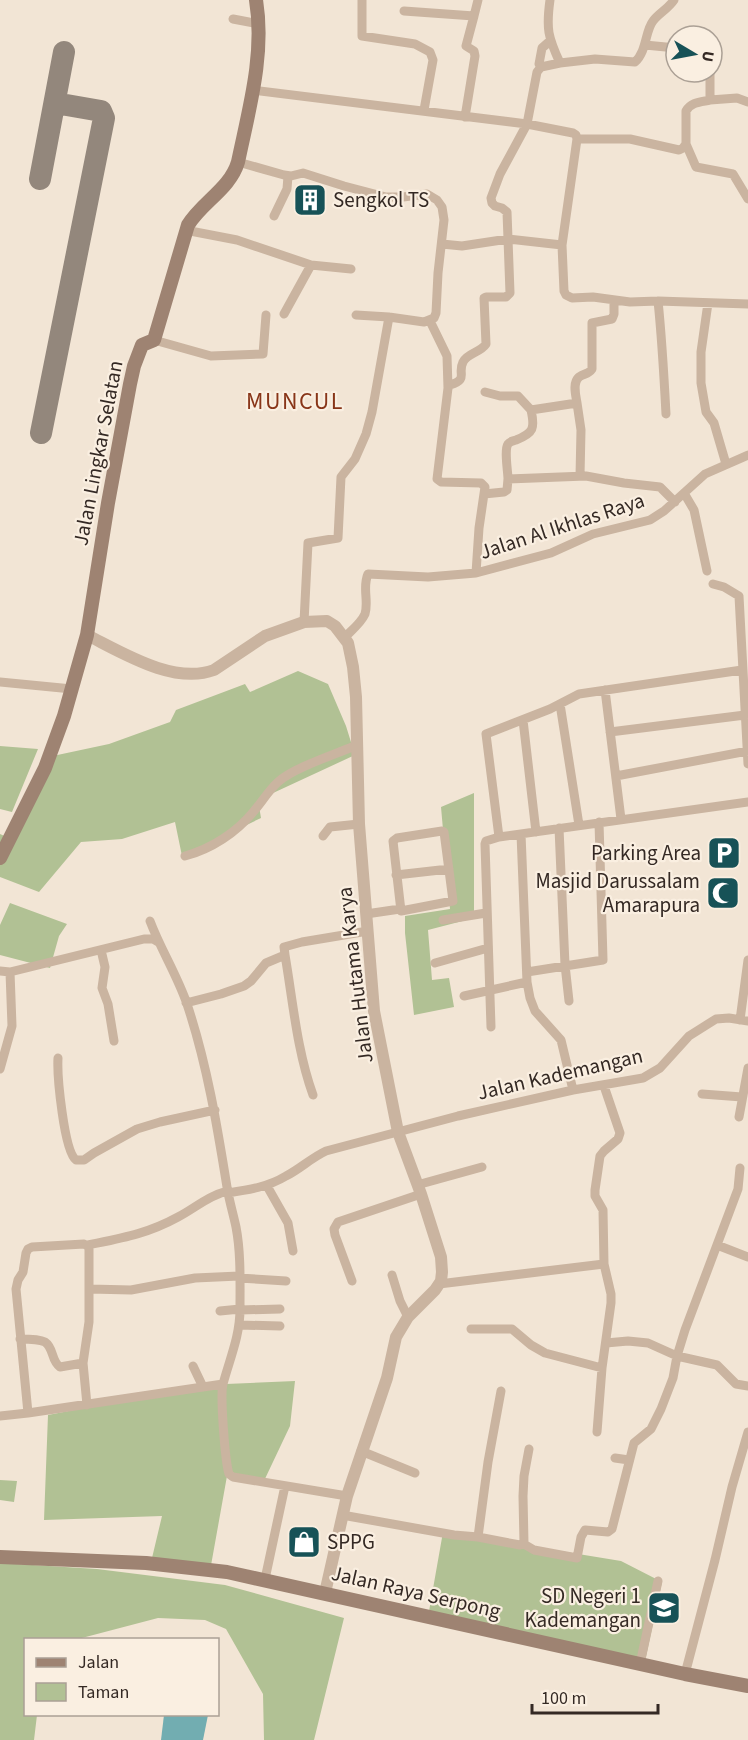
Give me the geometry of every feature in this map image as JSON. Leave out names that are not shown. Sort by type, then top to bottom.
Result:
[{"type":"main road","name":"Jalan Lingkar Selatan","points":[[0,858],[5,836],[45,768],[64,716],[87,634],[108,503],[134,366],[142,345],[154,340],[185,230],[200,209],[227,183],[238,162],[258,54],[259,24],[256,0]]},
{"type":"main road","name":"Jalan Raya Serpong","points":[[0,1557],[166,1565],[227,1572],[748,1686]]},
{"type":"street","points":[[362,0],[362,36],[415,44],[430,52],[433,60],[424,110]]},
{"type":"street","points":[[465,117],[475,56],[474,51],[466,46],[478,0]]},
{"type":"street","points":[[550,0],[547,27],[550,41],[560,63]]},
{"type":"street","points":[[448,388],[460,381],[463,361],[486,344],[484,298],[506,297],[510,293],[507,212],[495,206],[491,198],[500,174],[527,124],[537,72],[541,68],[560,63],[595,59],[635,62],[645,45],[651,22],[670,7],[674,0]]},
{"type":"street","points":[[404,11],[474,16]]},
{"type":"street","points":[[233,19],[259,24]]},
{"type":"street","points":[[541,68],[539,64],[542,48],[550,41]]},
{"type":"street","points":[[645,45],[664,47]]},
{"type":"street","points":[[710,84],[710,100]]},
{"type":"street","points":[[252,90],[424,110],[527,124],[573,133],[577,139],[562,245],[566,295],[572,298],[593,297],[630,302],[748,304]]},
{"type":"street","points":[[748,103],[737,98],[710,100],[692,105],[686,111],[686,144],[696,166],[733,174],[748,200]]},
{"type":"street","points":[[577,139],[630,139],[679,150],[686,144]]},
{"type":"street","points":[[238,162],[288,176],[303,173],[386,197],[427,194],[437,200],[444,213],[434,318],[424,322],[356,315]]},
{"type":"street","points":[[274,216],[286,189],[288,176]]},
{"type":"street","points":[[185,230],[237,240],[311,265],[351,269]]},
{"type":"street","points":[[442,244],[462,246],[508,239],[562,245]]},
{"type":"street","points":[[284,314],[311,265]]},
{"type":"street","points":[[580,476],[581,430],[576,382],[579,377],[589,373],[592,369],[592,323],[612,319],[614,301]]},
{"type":"street","points":[[658,301],[666,414]]},
{"type":"street","points":[[708,303],[701,352],[701,383],[706,412],[714,423],[726,464]]},
{"type":"street","points":[[154,340],[211,356],[263,354],[266,315]]},
{"type":"street","points":[[303,622],[308,543],[338,538],[341,477],[355,459],[366,435],[389,317]]},
{"type":"street","points":[[430,321],[447,356],[448,388],[437,479],[439,482],[481,483],[484,487],[476,573]]},
{"type":"street","points":[[484,392],[500,396],[518,396],[531,410],[533,422],[532,430],[527,435],[510,442],[507,448],[507,490],[484,494]]},
{"type":"street","points":[[531,410],[577,403]]},
{"type":"street","name":"Jalan Al Ikhlas Raya","points":[[346,640],[364,615],[365,585],[368,574],[428,577],[476,573],[551,553],[593,534],[650,520],[675,502],[705,474],[748,454]]},
{"type":"street","points":[[508,479],[580,476],[660,487],[675,502]]},
{"type":"street","points":[[684,493],[694,510],[707,571]]},
{"type":"street","points":[[712,584],[744,593],[745,647],[742,670],[746,699],[748,764]]},
{"type":"street","points":[[87,634],[158,668],[186,674],[206,673],[220,667],[265,636],[303,622],[327,621],[335,626],[346,640]]},
{"type":"street","name":"Jalan Hutama Karya","points":[[346,640],[355,687],[359,824],[377,1031],[398,1132],[441,1257],[442,1272],[439,1284]]},
{"type":"street","points":[[499,837],[486,734],[561,704],[579,694],[742,670]]},
{"type":"street","points":[[0,682],[72,688]]},
{"type":"street","points":[[605,690],[621,819]]},
{"type":"street","points":[[561,704],[579,825]]},
{"type":"street","points":[[610,732],[745,715]]},
{"type":"street","points":[[523,720],[536,832]]},
{"type":"street","points":[[185,856],[211,847],[222,839],[253,813],[278,782],[289,774],[357,745]]},
{"type":"street","points":[[616,776],[748,751]]},
{"type":"street","points":[[491,1027],[484,844],[486,841],[599,822],[748,802]]},
{"type":"street","points":[[464,996],[566,965],[603,960],[599,822]]},
{"type":"street","points":[[323,836],[330,827],[359,824]]},
{"type":"street","points":[[559,828],[569,1001]]},
{"type":"street","points":[[366,914],[400,909],[403,912],[453,902],[444,832],[394,839],[400,909]]},
{"type":"street","points":[[521,834],[527,977],[530,998],[535,1011],[561,1040],[573,1090]]},
{"type":"street","points":[[396,875],[449,868]]},
{"type":"street","points":[[443,920],[486,913]]},
{"type":"street","points":[[150,921],[186,1003],[201,1052],[214,1110],[227,1192],[236,1227],[239,1249],[239,1325],[222,1392],[229,1474],[233,1477],[347,1496]]},
{"type":"street","points":[[313,1095],[299,1040],[284,947],[368,931]]},
{"type":"street","points":[[0,971],[10,972],[144,939],[153,939],[158,942]]},
{"type":"street","points":[[435,963],[488,948]]},
{"type":"street","points":[[101,950],[105,967],[102,988],[108,1004],[114,1041]]},
{"type":"street","points":[[186,1003],[244,986],[267,963],[285,956]]},
{"type":"street","points":[[744,1020],[748,960]]},
{"type":"street","points":[[0,1069],[12,1026],[10,972]]},
{"type":"street","name":"Jalan Kademangan","points":[[20,1339],[16,1284],[23,1272],[28,1249],[32,1247],[88,1245],[132,1237],[178,1217],[207,1198],[227,1192],[267,1186],[326,1151],[458,1116],[573,1090],[643,1078],[667,1063],[689,1036],[716,1019],[744,1020]]},
{"type":"street","points":[[57,1058],[64,1128],[71,1155],[76,1160],[84,1160],[137,1130],[160,1122],[214,1110]]},
{"type":"street","points":[[739,1117],[748,1068]]},
{"type":"street","points":[[597,1432],[611,1293],[604,1264],[603,1210],[595,1190],[600,1156],[618,1139],[620,1133],[604,1086]]},
{"type":"street","points":[[702,1094],[742,1097]]},
{"type":"street","points":[[352,1281],[335,1235],[334,1229],[338,1222],[419,1189],[482,1167]]},
{"type":"street","points":[[342,1515],[471,1538],[524,1544],[534,1550],[577,1558],[581,1537],[585,1530],[608,1532],[612,1529],[634,1443],[651,1429],[661,1409],[673,1378],[677,1356],[717,1245],[743,1189],[740,1168]]},
{"type":"street","points":[[267,1186],[288,1223],[293,1251]]},
{"type":"street","points":[[87,1405],[83,1363],[89,1322],[88,1245]]},
{"type":"street","points":[[717,1245],[748,1257]]},
{"type":"street","points":[[325,1593],[347,1496],[387,1378],[396,1336],[408,1317],[439,1284],[604,1264]]},
{"type":"street","points":[[392,1275],[408,1317]]},
{"type":"street","points":[[90,1289],[131,1290],[195,1278],[239,1277],[286,1281]]},
{"type":"street","points":[[220,1311],[280,1309]]},
{"type":"street","points":[[239,1325],[280,1326]]},
{"type":"street","points":[[471,1329],[512,1329],[545,1353],[602,1368]]},
{"type":"street","points":[[28,1413],[20,1339],[46,1343],[60,1367],[83,1363]]},
{"type":"street","points":[[606,1343],[628,1341],[648,1343],[677,1356],[717,1365],[736,1384],[748,1386]]},
{"type":"street","points":[[193,1366],[203,1387]]},
{"type":"street","points":[[0,1416],[223,1384]]},
{"type":"street","points":[[478,1537],[501,1391]]},
{"type":"street","points":[[685,1674],[748,1432]]},
{"type":"street","points":[[524,1544],[523,1496],[529,1449]]},
{"type":"street","points":[[361,1451],[415,1473]]},
{"type":"street","points":[[615,1458],[629,1460]]},
{"type":"street","points":[[265,1579],[285,1486]]},
{"type":"street","points":[[640,1664],[658,1581]]},
{"type":"green space","points":[[298,671],[328,684],[346,726],[355,755],[258,800],[261,818],[182,856],[175,822],[122,839],[81,842],[39,892],[0,877],[0,834],[9,838],[48,757],[109,744],[170,722],[176,710],[245,684],[250,692]]},
{"type":"green space","points":[[0,746],[38,749],[12,812],[0,809]]},
{"type":"green space","points":[[474,793],[474,918],[428,930],[432,980],[449,978],[454,1007],[414,1015],[405,916],[450,909],[441,807]]},
{"type":"green space","points":[[10,903],[67,924],[59,936],[50,968],[0,955],[0,925]]},
{"type":"green space","points":[[295,1381],[290,1426],[263,1483],[227,1476],[210,1571],[152,1558],[162,1516],[44,1520],[48,1415],[156,1394],[226,1384]]},
{"type":"green space","points":[[0,1480],[17,1481],[14,1502],[0,1500]]},
{"type":"green space","points":[[443,1532],[621,1561],[662,1582],[645,1661],[428,1617]]},
{"type":"green space","points":[[0,1563],[97,1569],[225,1585],[344,1618],[314,1740],[264,1740],[263,1694],[226,1629],[205,1620],[158,1618],[82,1638],[24,1638],[24,1716],[37,1716],[34,1740],[0,1740]]},
{"type":"water","points":[[164,1716],[208,1716],[203,1740],[161,1740]]},
{"type":"taxiway","points":[[40,179],[64,52]]},
{"type":"taxiway","points":[[41,433],[104,118],[101,111],[55,103]]},
{"type":"place","name":"Sengkol TS","points":[[310,200]]},
{"type":"place","name":"Parking Area","points":[[724,853]]},
{"type":"place","name":"Masjid Darussalam Amarapura","points":[[723,893]]},
{"type":"place","name":"SPPG","points":[[304,1542]]},
{"type":"place","name":"SD Negeri 1 Kademangan","points":[[664,1608]]},
{"type":"district","name":"MUNCUL","points":[[295,401]]}]
